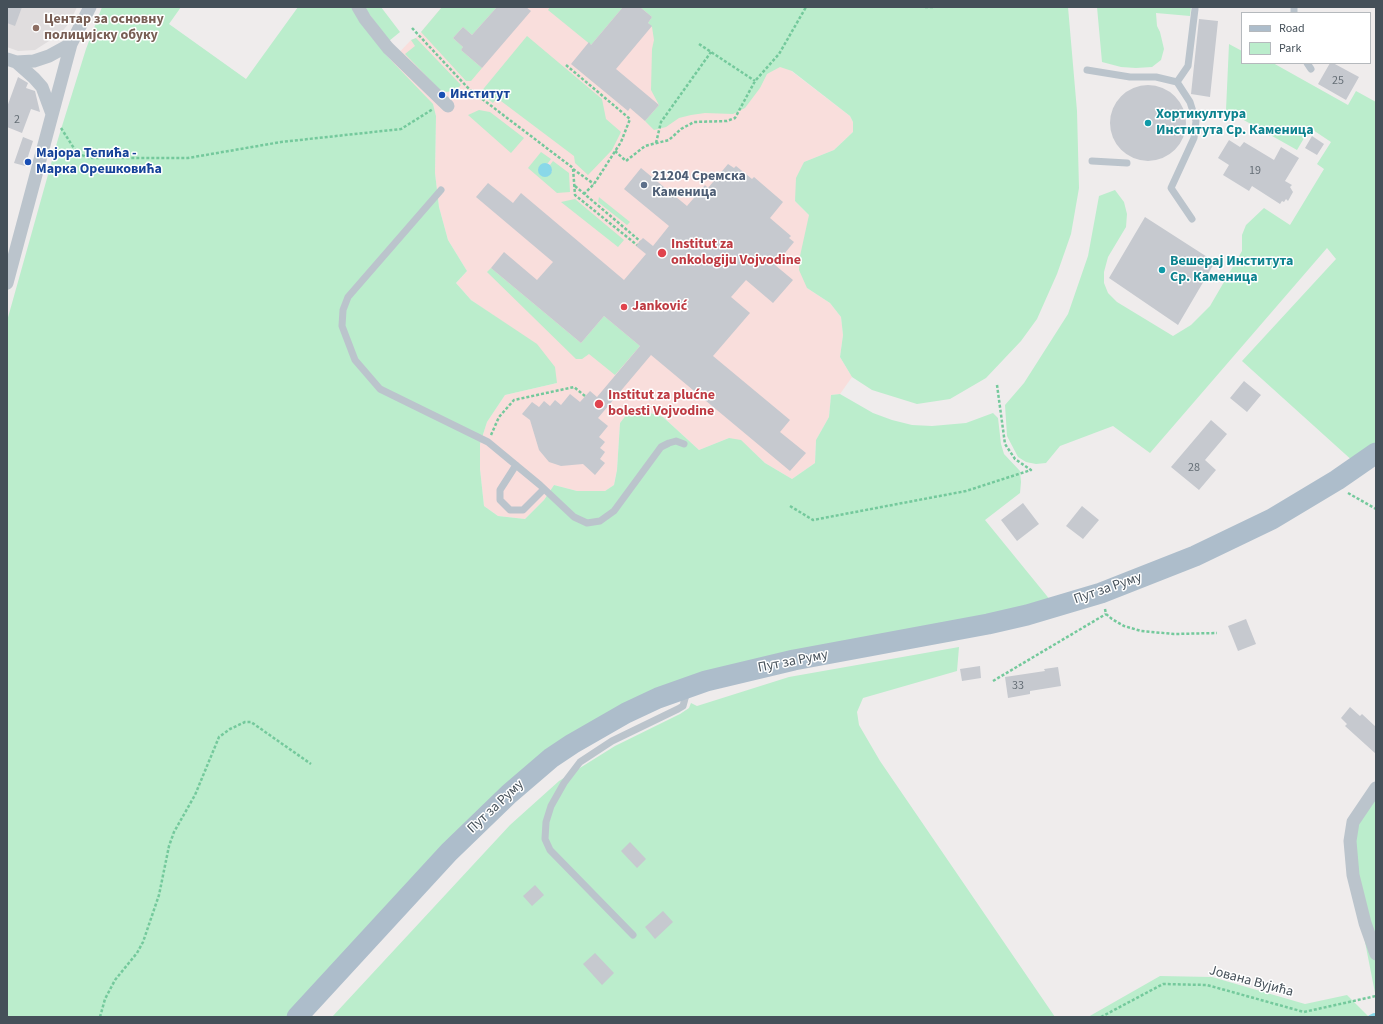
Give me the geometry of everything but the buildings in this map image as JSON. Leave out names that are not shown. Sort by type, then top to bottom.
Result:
[{"type":"main road","name":"Пут за Руму","points":[[297,1017],[449,852],[532,774],[562,751],[595,730],[639,707],[706,681],[794,660],[955,631],[1027,615],[1101,593],[1195,556],[1272,519],[1337,480],[1376,453]]},
{"type":"street","points":[[7,283],[71,44],[90,7]]},
{"type":"street","points":[[358,7],[365,19],[388,48],[446,104]]},
{"type":"street","points":[[11,61],[34,61],[49,56],[71,44]]},
{"type":"street","points":[[11,61],[34,78],[42,87],[52,114]]},
{"type":"street","points":[[1376,788],[1353,822],[1350,841],[1353,875],[1365,923],[1376,954]]},
{"type":"lane","points":[[1177,82],[1188,66],[1195,9]]},
{"type":"lane","points":[[1087,70],[1130,77],[1156,76],[1177,82],[1190,102],[1196,121],[1194,138],[1171,188],[1192,220]]},
{"type":"lane","points":[[1092,161],[1127,163]]},
{"type":"lane","points":[[441,190],[348,297],[343,310],[342,326],[355,360],[380,389],[488,442],[544,489],[574,517],[587,523],[600,521],[614,510],[661,447],[669,442],[676,441],[684,444]]},
{"type":"lane","points":[[516,465],[500,490],[500,500],[510,510],[523,510],[544,489]]},
{"type":"lane","points":[[633,935],[550,850],[545,839],[546,822],[551,806],[564,783],[580,762],[612,741],[683,706],[688,687]]},
{"type":"path","points":[[615,151],[626,161],[641,148],[656,143],[664,143],[681,129],[694,122],[732,120],[735,118],[755,81],[779,54],[806,7]]},
{"type":"path","points":[[925,7],[935,7]]},
{"type":"path","points":[[412,28],[470,89],[594,184]]},
{"type":"path","points":[[699,44],[755,81]]},
{"type":"path","points":[[656,143],[661,122],[711,52]]},
{"type":"path","points":[[566,65],[630,118],[626,133],[594,184],[584,194]]},
{"type":"path","points":[[52,114],[77,153],[88,158],[188,158],[281,142],[401,129],[446,104]]},
{"type":"path","points":[[573,168],[575,195],[637,245]]},
{"type":"path","points":[[574,186],[640,241]]},
{"type":"path","points":[[790,506],[813,520],[966,491],[1031,470],[1015,459],[1005,444],[997,385]]},
{"type":"path","points":[[488,442],[499,417],[514,400],[574,387],[585,396]]},
{"type":"path","points":[[1337,480],[1347,492],[1376,509]]},
{"type":"path","points":[[1101,593],[1106,614],[1124,626],[1141,631],[1174,634],[1217,633]]},
{"type":"path","points":[[993,681],[1106,614]]},
{"type":"path","points":[[100,1017],[105,999],[115,980],[137,953],[143,942],[159,895],[169,846],[174,832],[194,795],[219,737],[230,729],[245,722],[251,722],[311,764]]},
{"type":"path","name":"Јована Вујића","points":[[1101,1017],[1163,984],[1207,985],[1304,1012],[1376,996]]},
{"type":"shaded area","name":"Центар за основну полицијску обуку","points":[[7,7],[77,7],[70,22],[60,34],[35,50],[18,51],[7,47]]},
{"type":"shaded area","points":[[442,7],[708,7],[850,116],[853,122],[853,132],[834,150],[804,162],[795,201],[809,215],[807,288],[830,303],[841,317],[843,335],[840,357],[852,377],[840,394],[831,395],[829,417],[816,440],[815,463],[792,479],[765,463],[748,447],[729,438],[699,450],[663,417],[644,411],[627,414],[620,423],[617,470],[614,485],[605,491],[577,491],[554,485],[544,500],[525,519],[498,516],[484,506],[480,469],[480,444],[487,422],[505,395],[557,383],[507,325],[471,300],[456,283],[467,271],[448,240],[439,207],[435,173],[436,116],[433,105],[391,61],[411,40],[416,38]]},
{"type":"green space","points":[[102,7],[181,7],[169,24],[246,79],[298,7],[352,7],[386,55],[433,104],[436,116],[435,173],[439,207],[448,240],[467,271],[456,283],[471,300],[537,344],[555,367],[557,383],[505,395],[487,422],[480,444],[480,469],[484,506],[498,516],[525,519],[544,500],[554,485],[577,491],[605,491],[614,485],[617,470],[620,423],[627,414],[644,411],[663,417],[699,450],[729,438],[741,440],[765,463],[792,479],[815,463],[816,440],[829,417],[831,395],[840,394],[873,413],[912,425],[932,426],[966,423],[993,413],[998,418],[1001,444],[1004,454],[1020,471],[1021,482],[1020,493],[985,520],[1051,601],[596,719],[287,1017],[7,1017],[7,321],[58,139],[86,49]]},
{"type":"green space","points":[[364,7],[381,7],[400,32],[389,41]]},
{"type":"green space","points":[[442,7],[497,7],[472,35],[463,27],[453,38],[463,47],[461,50],[482,68],[471,81],[466,81],[421,32]]},
{"type":"green space","points":[[550,7],[623,7],[591,45],[548,10]]},
{"type":"green space","points":[[640,7],[1068,7],[1077,111],[1079,188],[1071,234],[1057,274],[1037,319],[1021,341],[986,378],[950,399],[917,404],[872,390],[852,377],[840,357],[843,335],[841,317],[830,303],[807,288],[799,270],[800,256],[809,215],[795,201],[796,178],[804,162],[834,150],[853,132],[853,122],[850,116],[792,71],[780,67],[767,74],[760,88],[745,108],[733,114],[705,113],[691,115],[679,118],[666,127],[654,130],[645,121],[659,105],[651,90],[652,49],[654,40],[652,27],[648,23],[652,17]]},
{"type":"green space","points":[[1097,7],[1191,7],[1190,16],[1156,13],[1157,26],[1164,49],[1161,60],[1152,67],[1136,68],[1121,67],[1102,62]]},
{"type":"green space","points":[[527,36],[602,99],[606,119],[621,132],[612,150],[588,175],[575,163],[574,156],[497,98],[493,103],[480,93]]},
{"type":"green space","points":[[416,38],[461,85],[456,90],[447,92],[440,90],[405,54],[415,46],[411,40]]},
{"type":"green space","points":[[1229,44],[1241,50],[1241,64],[1275,64],[1348,105],[1356,91],[1376,102],[1376,448],[1355,463],[1242,361],[1336,259],[1327,248],[1150,453],[1113,426],[1060,446],[1046,463],[1036,464],[1026,462],[1018,457],[1007,436],[1005,405],[1024,383],[1068,314],[1088,256],[1099,196],[1115,190],[1124,202],[1127,214],[1126,227],[1108,257],[1104,272],[1104,283],[1108,293],[1117,302],[1173,336],[1191,325],[1210,306],[1242,251],[1242,235],[1246,225],[1264,208],[1290,225],[1324,169],[1317,164],[1331,142],[1310,128],[1297,150],[1226,110]]},
{"type":"green space","points":[[479,110],[490,112],[524,138],[511,153],[468,115]]},
{"type":"green space","points":[[541,152],[551,159],[548,163],[539,166],[539,170],[545,176],[548,176],[552,171],[550,165],[553,161],[569,173],[570,192],[557,193],[528,168]]},
{"type":"green space","points":[[599,197],[630,222],[627,225],[598,202]]},
{"type":"green space","points":[[575,199],[624,240],[618,247],[561,202]]},
{"type":"green space","points":[[491,268],[581,343],[604,316],[640,346],[615,375],[589,354],[582,359],[576,359],[487,272]]},
{"type":"green space","points":[[959,647],[957,671],[863,698],[857,712],[859,725],[880,761],[1055,1017],[332,1017],[510,825],[559,781],[615,746],[680,714],[689,708],[691,703],[697,706],[789,677]]},
{"type":"green space","points":[[1376,785],[1376,998],[1356,896],[1354,819]]},
{"type":"green space","points":[[1160,976],[1212,977],[1305,1004],[1347,995],[1369,1017],[1088,1017]]},
{"type":"water","points":[[545,163],[550,165],[552,170],[550,175],[545,177],[540,175],[538,170],[540,165]]},
{"type":"waterway","points":[[1370,1017],[1374,1015]]},
{"type":"place","name":"Центар за основну полицијску обуку","points":[[36,28]]},
{"type":"place","name":"Институт","points":[[442,95]]},
{"type":"place","name":"Хортикултура Института Ср. Каменица","points":[[1148,123]]},
{"type":"place","name":"Мајора Тепића - Марка Орешковића","points":[[28,162]]},
{"type":"place","name":"21204 Сремска Каменица","points":[[644,185]]},
{"type":"place","name":"Institut za onkologiju Vojvodine","points":[[662,253]]},
{"type":"place","name":"Вешерај Института Ср. Каменица","points":[[1162,270]]},
{"type":"place","name":"Janković","points":[[624,307]]},
{"type":"place","name":"Institut za plućne bolesti Vojvodine","points":[[599,404]]}]
